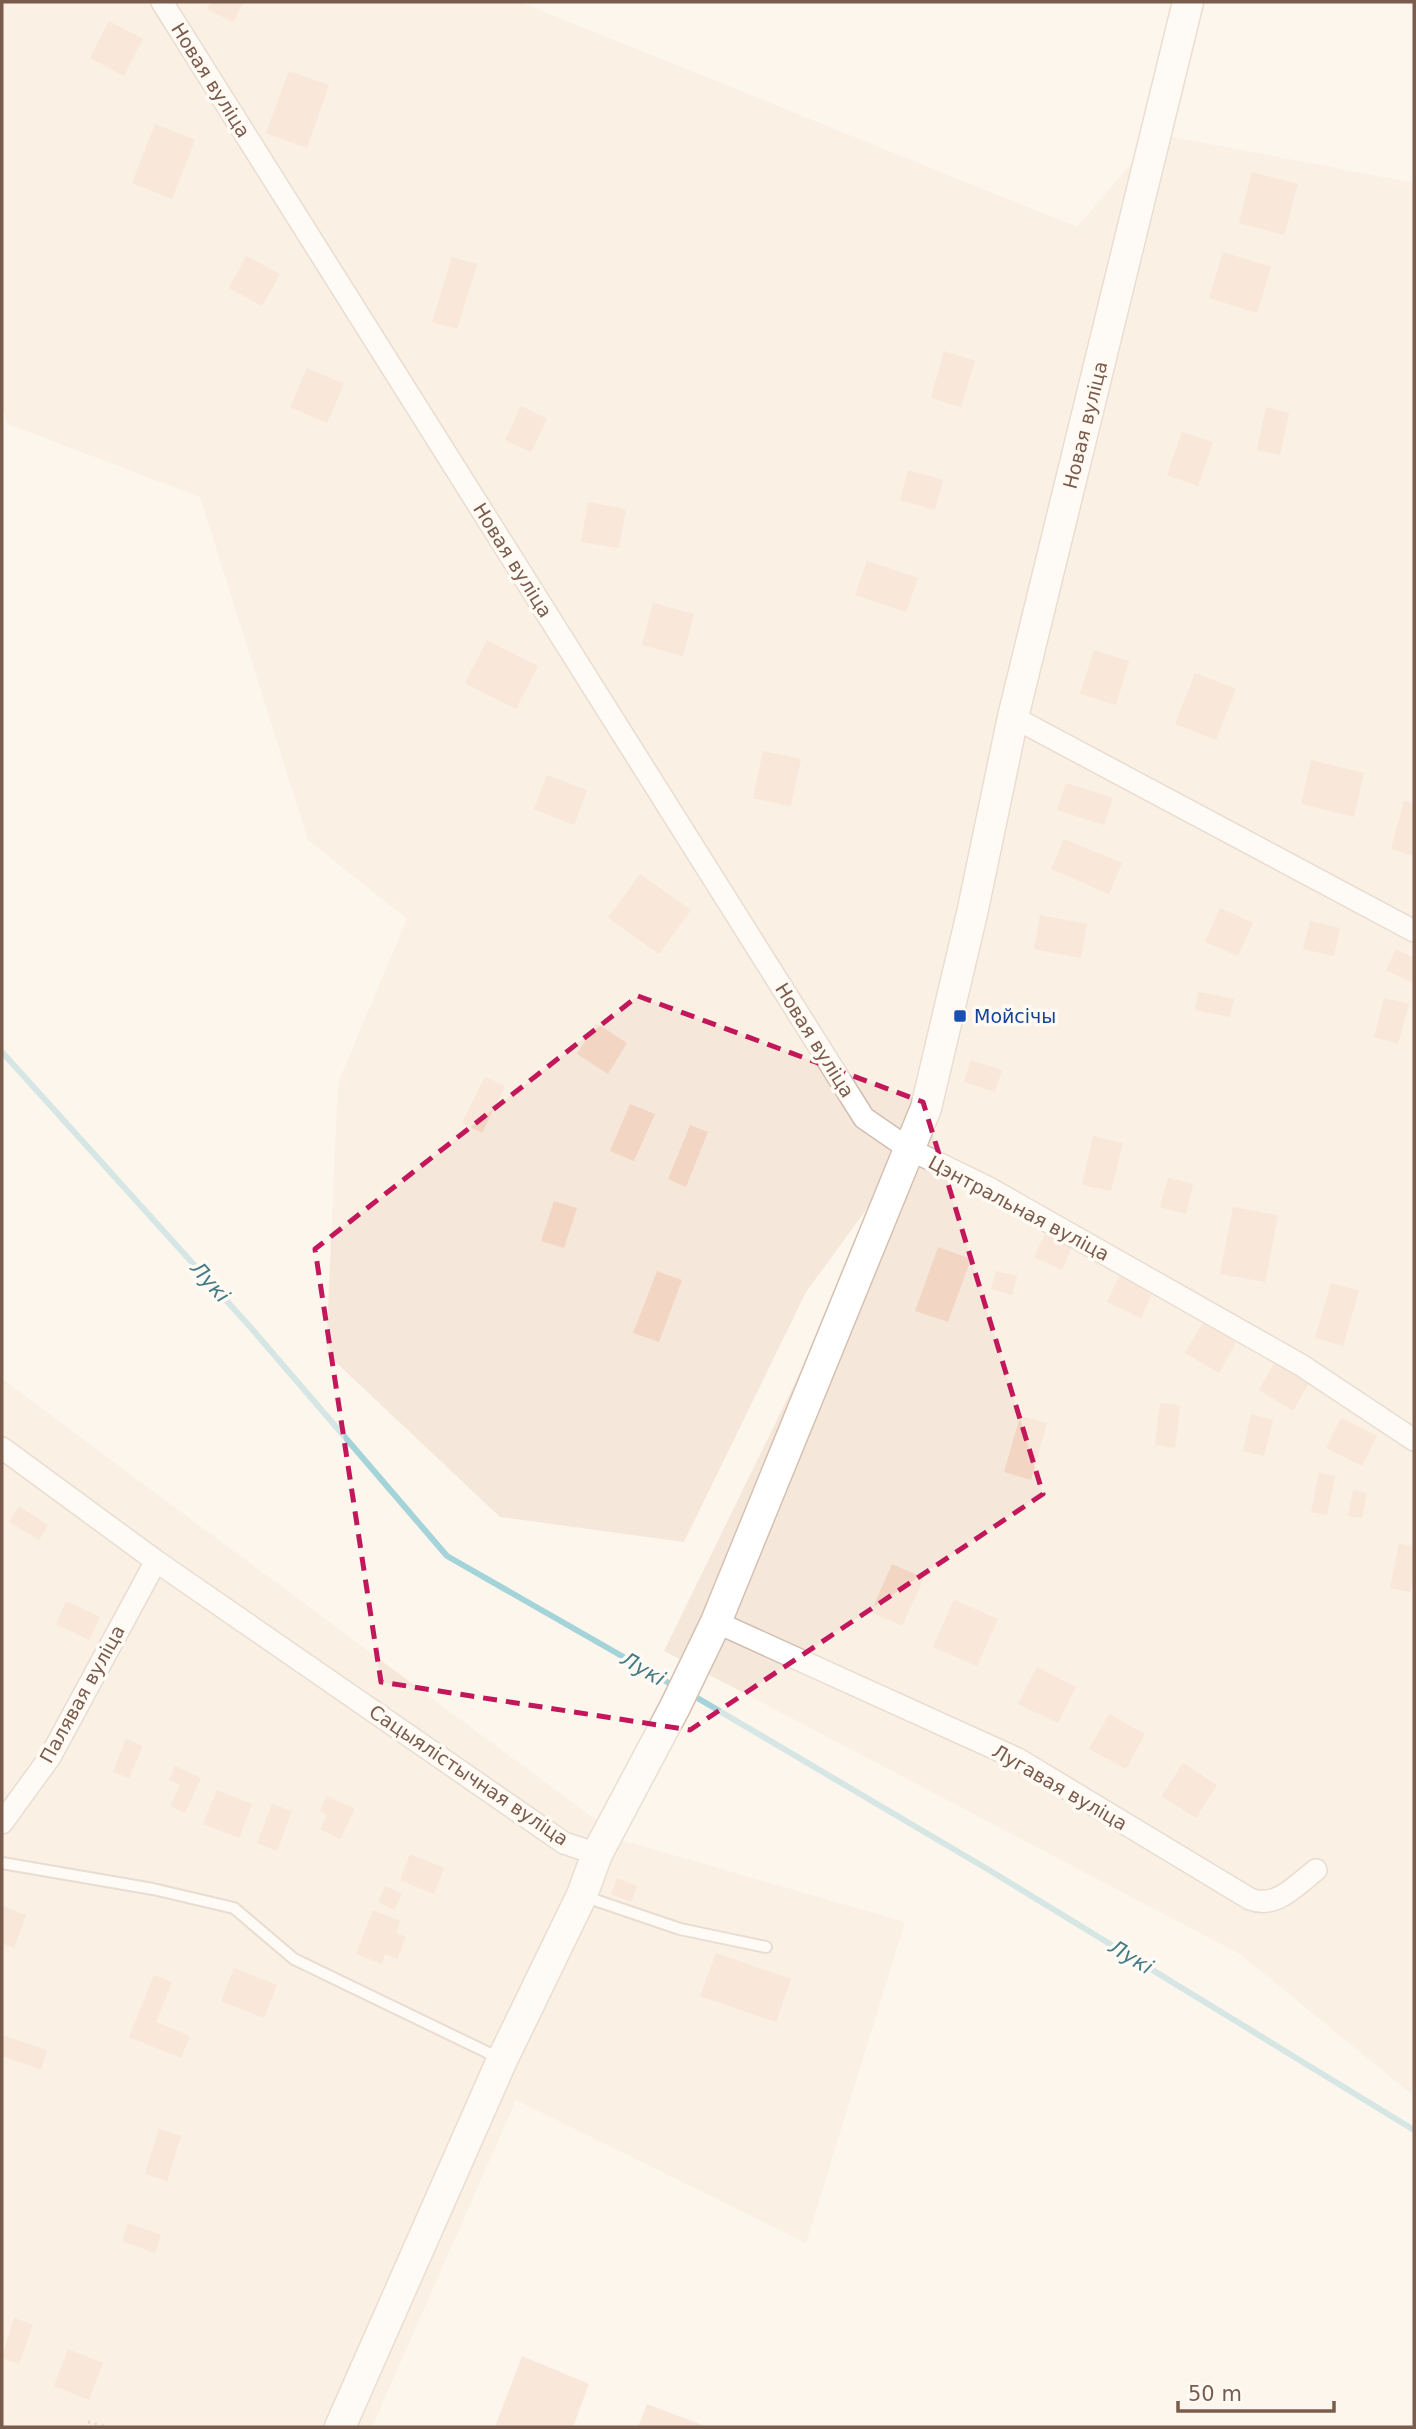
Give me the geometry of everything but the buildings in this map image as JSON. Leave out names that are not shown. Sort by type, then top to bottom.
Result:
[{"type":"street","name":"Новая вуліца","points":[[162,2],[864,1118],[909,1149],[926,1108],[1013,717],[1188,2]]},
{"type":"street","points":[[1013,717],[1414,932]]},
{"type":"street","name":"Цэнтральная вуліца","points":[[597,1854],[675,1707],[716,1622],[909,1149],[987,1187],[1301,1365],[1414,1440]]},
{"type":"street","name":"Сацыялістычная вуліца","points":[[2,1448],[156,1560],[564,1843],[597,1854]]},
{"type":"street","name":"Палявая вуліца","points":[[2,1823],[50,1757],[156,1560]]},
{"type":"street","name":"Лугавая вуліца","points":[[716,1622],[1018,1759],[1259,1903],[1273,1902],[1316,1870]]},
{"type":"street","points":[[340,2427],[502,2060],[582,1895],[597,1854]]},
{"type":"lane","points":[[2,1863],[153,1889],[234,1908],[294,1959],[502,2060]]},
{"type":"lane","points":[[582,1895],[680,1928],[766,1947]]},
{"type":"path","points":[[88,2422],[106,2427]]},
{"type":"highlighted area","points":[[638,996],[923,1102],[1043,1494],[690,1730],[381,1682],[315,1249]]},
{"type":"shaded area","points":[[2,2],[520,2],[1077,227],[1157,134],[1414,183],[1414,2096],[1240,1954],[664,1651],[907,1154],[806,1292],[684,1542],[500,1517],[326,1353],[338,1083],[407,919],[308,840],[200,497],[8,424],[2,405]]},
{"type":"shaded area","points":[[2,1379],[624,1841],[905,1922],[806,2243],[516,2100],[372,2427],[2,2427]]},
{"type":"waterway","name":"Лукі","points":[[2,1052],[252,1329],[447,1556],[676,1687]]},
{"type":"waterway","name":"Лукі","points":[[689,1693],[989,1870],[1414,2130]]},
{"type":"place","name":"Мойсічы","points":[[960,1016]]}]
